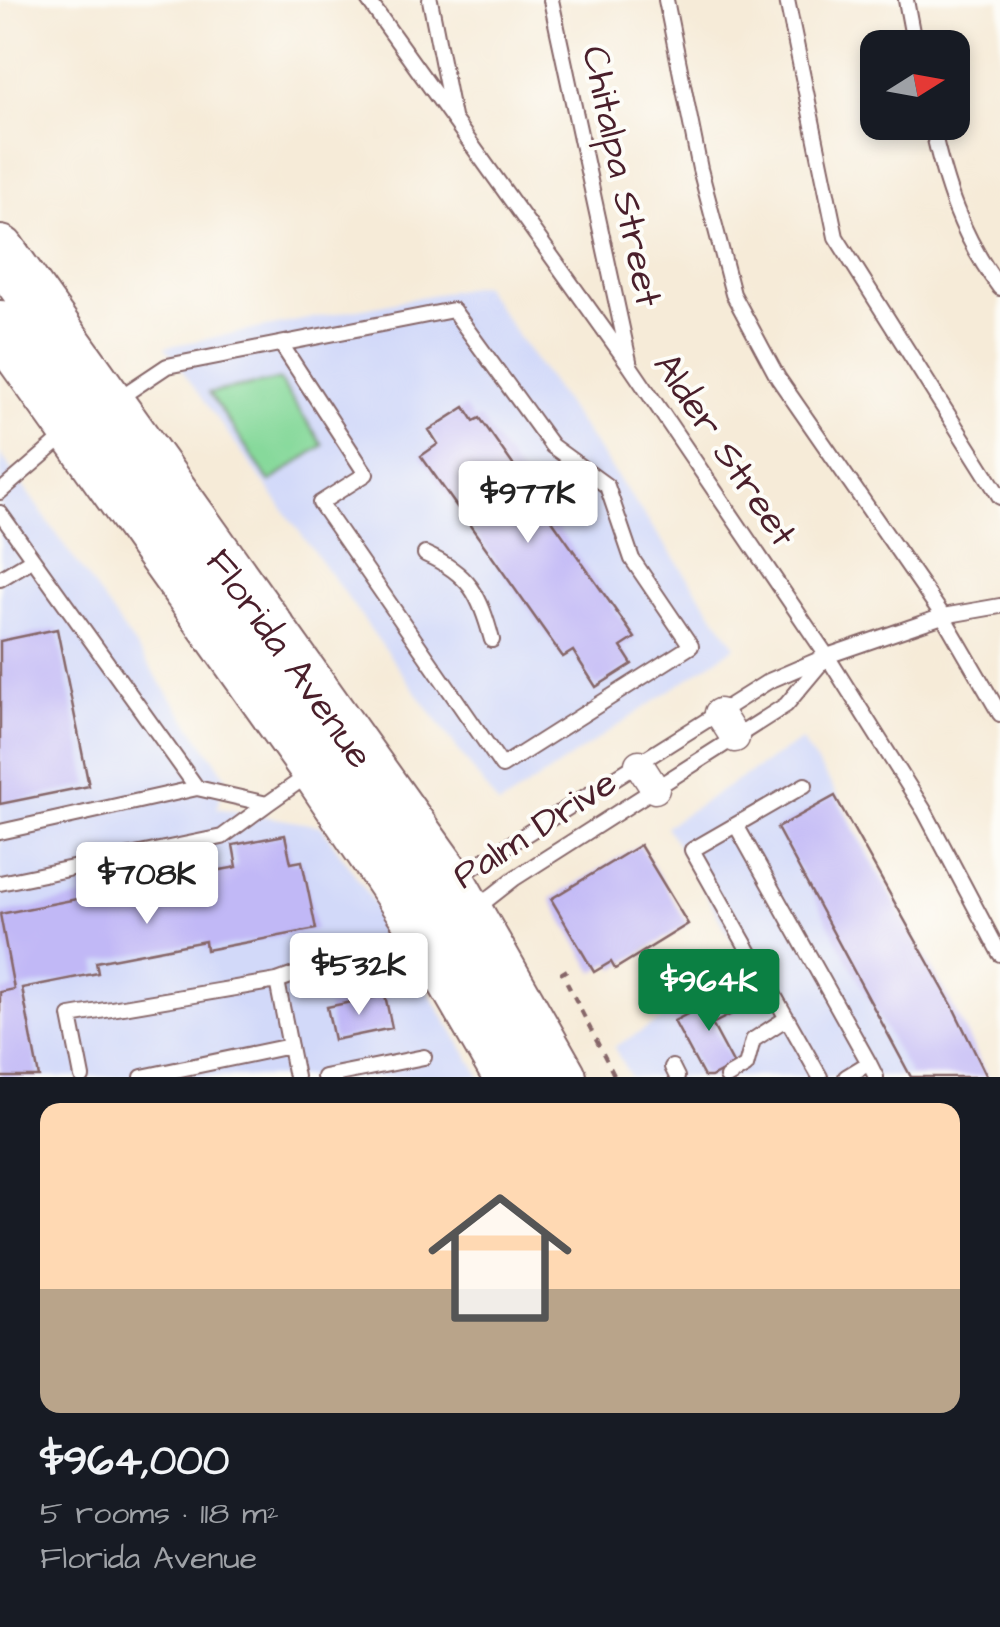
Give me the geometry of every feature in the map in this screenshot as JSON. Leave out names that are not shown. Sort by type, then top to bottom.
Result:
[{"type":"highway","name":"Florida Avenue","points":[[0,251],[92,416],[316,769],[418,920],[509,1077]]},
{"type":"highway","name":"Florida Avenue","points":[[0,326],[92,416],[460,898],[561,1077]]},
{"type":"street","points":[[719,713],[735,738]]},
{"type":"street","points":[[638,764],[655,789]]},
{"type":"lane","name":"Alder Street","points":[[368,0],[630,366],[827,656],[925,812],[1000,954]]},
{"type":"lane","points":[[430,0],[454,122]]},
{"type":"lane","name":"Chitalpa Street","points":[[551,0],[630,366]]},
{"type":"lane","points":[[666,0],[700,169],[733,294],[778,378],[943,616],[1000,714]]},
{"type":"lane","points":[[787,0],[836,237],[1000,497]]},
{"type":"lane","points":[[906,0],[912,30]]},
{"type":"lane","points":[[935,140],[943,178],[974,253],[1000,288]]},
{"type":"lane","points":[[0,492],[92,416],[167,366],[453,310],[552,446],[607,486],[632,559],[691,646],[502,766],[320,504],[366,474],[281,344]]},
{"type":"lane","points":[[0,513],[197,788]]},
{"type":"lane","points":[[425,554],[451,565],[470,584],[483,608],[492,640]]},
{"type":"lane","points":[[0,579],[34,559]]},
{"type":"lane","name":"Palm Drive","points":[[418,920],[460,898],[638,764],[769,682],[827,656],[943,616],[1000,606]]},
{"type":"lane","name":"Palm Drive","points":[[418,920],[460,898],[515,878],[735,738],[786,705],[827,656]]},
{"type":"lane","points":[[0,884],[222,837],[316,769]]},
{"type":"lane","points":[[804,785],[692,850],[820,1077]]},
{"type":"lane","points":[[0,832],[197,788],[268,804]]},
{"type":"lane","points":[[736,824],[872,1070],[846,1077]]},
{"type":"lane","points":[[82,1077],[70,1016],[277,981],[388,941],[418,920]]},
{"type":"lane","points":[[277,981],[296,1077]]},
{"type":"lane","points":[[727,1077],[746,1066],[753,1040],[788,1018]]},
{"type":"lane","points":[[142,1077],[290,1046]]},
{"type":"lane","points":[[324,1077],[424,1058]]},
{"type":"path","points":[[566,970],[562,973],[614,1077]]},
{"type":"shaded area","points":[[482,285],[736,646],[499,806],[165,347]]},
{"type":"shaded area","points":[[0,453],[226,776],[217,808],[321,826],[365,889],[481,1077],[0,1077]]},
{"type":"shaded area","points":[[801,740],[831,784],[987,1077],[630,1077],[614,1047],[749,969],[666,826]]},
{"type":"green space","points":[[279,380],[323,445],[270,482],[209,393]]},
{"type":"building","points":[[465,407],[474,421],[480,418],[635,638],[621,647],[632,664],[596,687],[573,651],[563,657],[421,456],[438,444],[429,430]]},
{"type":"building","points":[[57,629],[89,786],[0,804],[0,641]]},
{"type":"building","points":[[835,796],[952,1005],[987,1077],[911,1077],[777,828]]},
{"type":"building","points":[[285,835],[291,863],[302,861],[316,929],[206,950],[205,941],[96,962],[98,973],[22,988],[39,1077],[0,1077],[0,992],[14,989],[0,914],[82,898],[80,887],[191,865],[193,875],[237,867],[233,845]]},
{"type":"building","points":[[640,845],[688,924],[615,969],[611,962],[594,972],[551,899]]},
{"type":"building","points":[[734,990],[744,1008],[712,1024],[734,1065],[704,1077],[674,1021]]},
{"type":"building","points":[[385,995],[392,1028],[334,1040],[327,1007]]}]
